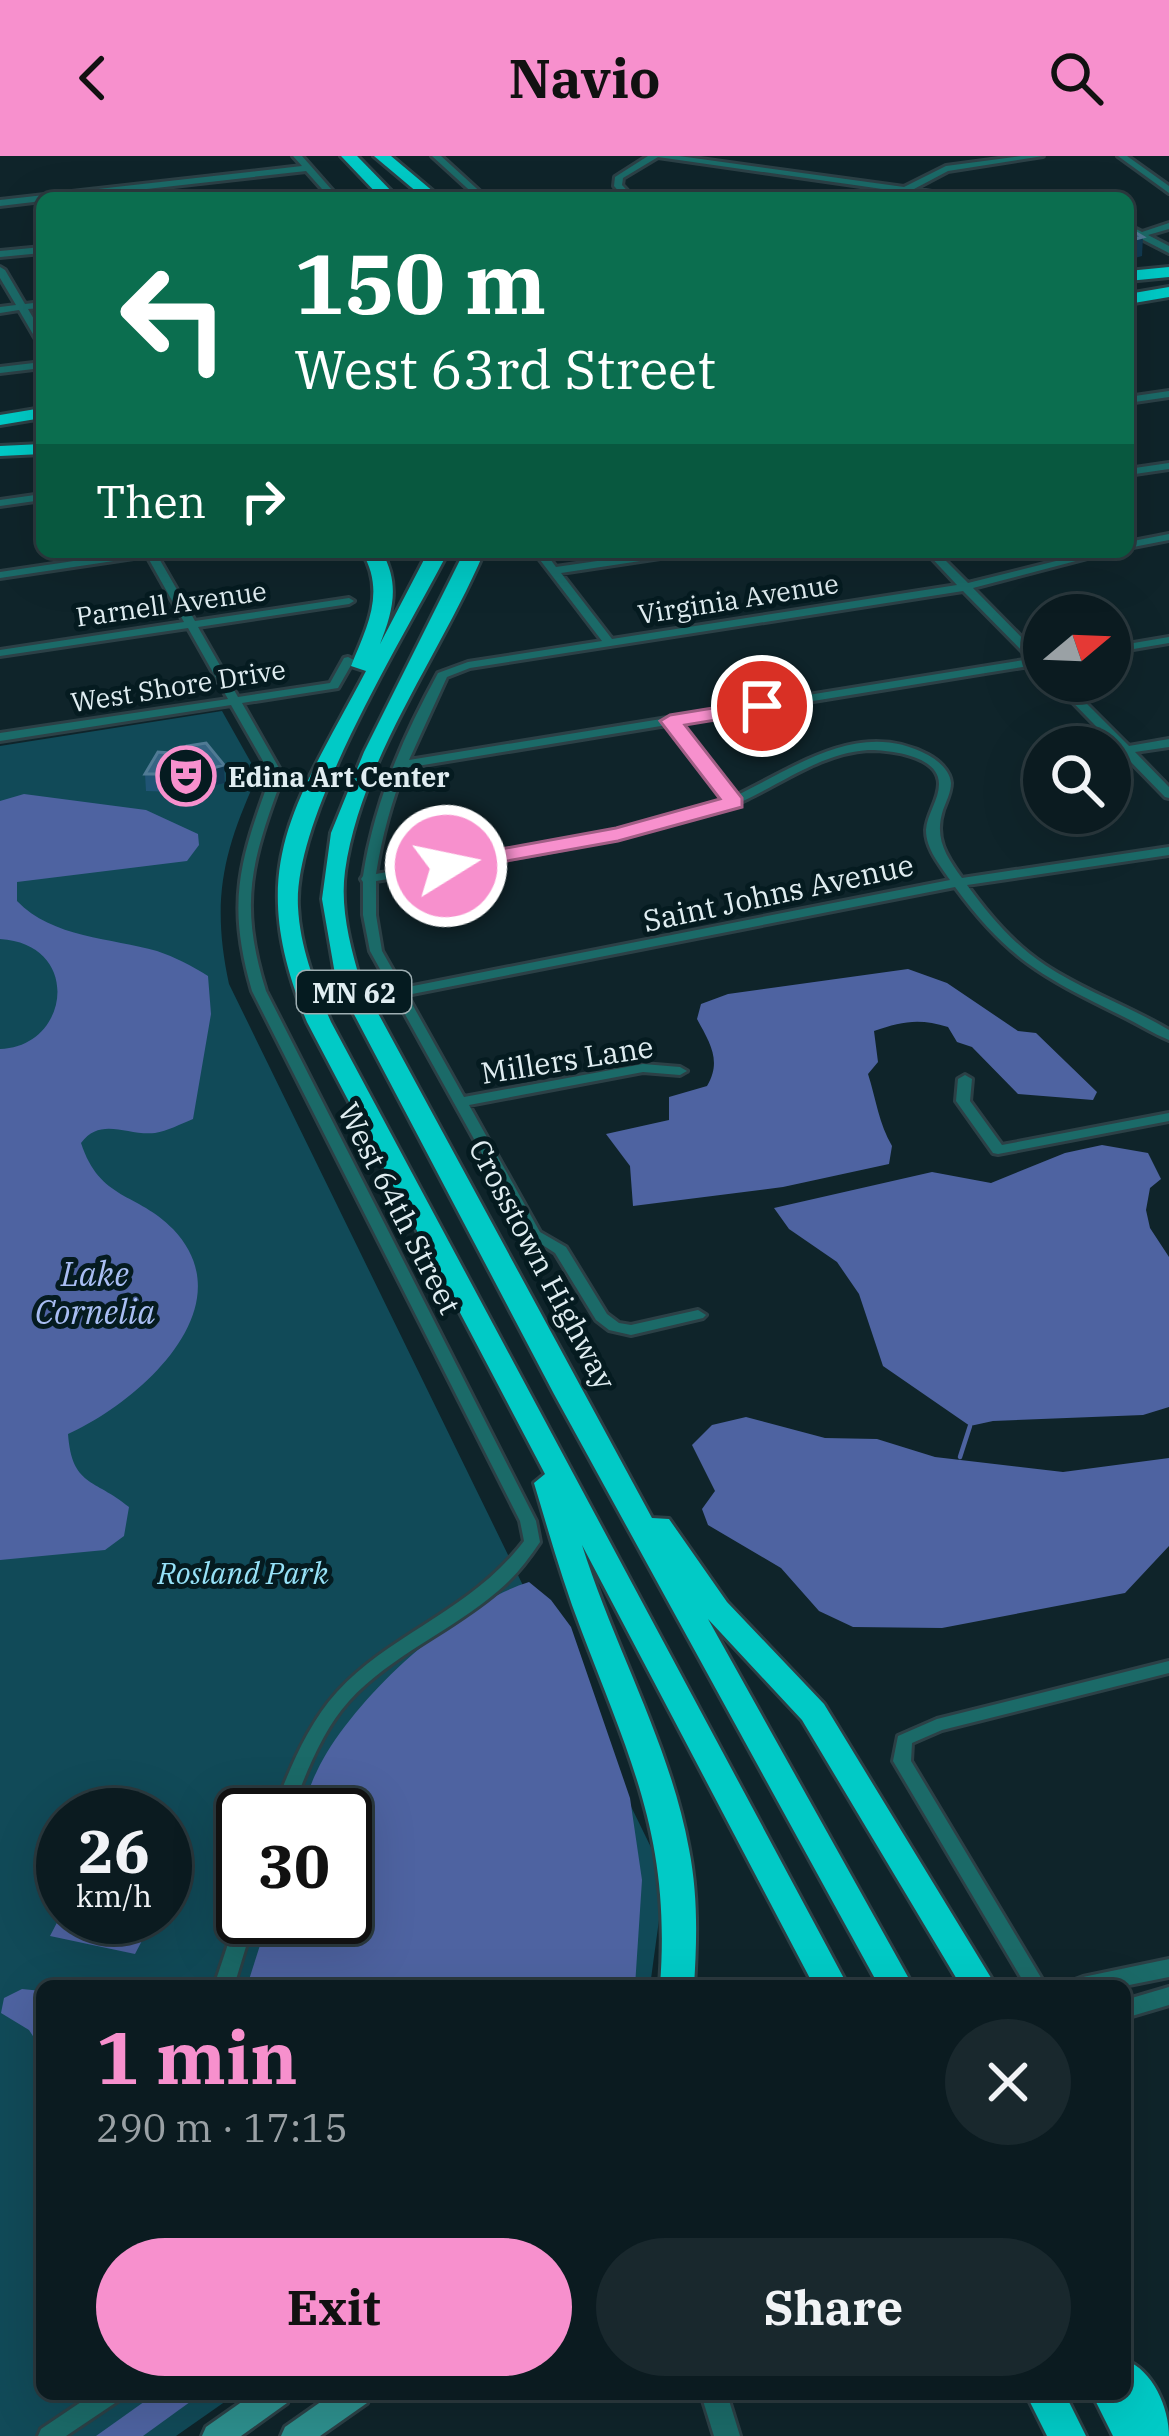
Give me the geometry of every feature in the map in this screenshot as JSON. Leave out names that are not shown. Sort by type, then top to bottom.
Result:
[{"type":"highway","points":[[349,156],[383,192]]},
{"type":"highway","points":[[380,156],[415,192]]},
{"type":"highway","points":[[380,156],[425,192]]},
{"type":"highway","points":[[1134,279],[1169,275]]},
{"type":"highway","points":[[1134,295],[1169,290]]},
{"type":"highway","points":[[0,424],[36,419]]},
{"type":"highway","points":[[0,438],[36,434]]},
{"type":"highway","points":[[0,451],[36,449]]},
{"type":"highway","points":[[329,761],[384,608],[383,572],[375,558]]},
{"type":"highway","name":"MN 62","points":[[435,558],[305,807],[289,856],[286,920],[292,953],[319,1022],[828,1980]]},
{"type":"highway","name":"Crosstown Highway","points":[[476,558],[350,814],[335,867],[333,911],[348,980],[568,1394],[893,1980]]},
{"type":"highway","points":[[568,1394],[716,1609],[813,1712],[975,1980]]},
{"type":"highway","points":[[520,1400],[596,1630],[668,1808],[683,1931],[678,1980]]},
{"type":"highway","points":[[1131,2385],[1163,2436]]},
{"type":"highway","points":[[1046,2400],[1062,2436]]},
{"type":"highway","points":[[1114,2400],[1132,2436]]},
{"type":"main road","points":[[217,2436],[268,2400]]},
{"type":"main road","points":[[296,2436],[347,2400]]},
{"type":"street","points":[[297,156],[330,192]]},
{"type":"street","points":[[436,156],[476,192]]},
{"type":"street","points":[[624,192],[618,186],[619,177],[658,156],[926,192]]},
{"type":"street","points":[[907,189],[946,169],[1039,156]]},
{"type":"street","points":[[1122,156],[1169,190]]},
{"type":"street","points":[[97,192],[308,168]]},
{"type":"street","points":[[0,203],[36,199]]},
{"type":"street","points":[[1144,234],[1169,226]]},
{"type":"street","points":[[1134,230],[1169,250]]},
{"type":"street","points":[[0,254],[36,251]]},
{"type":"street","points":[[0,270],[36,331]]},
{"type":"street","points":[[0,310],[36,306]]},
{"type":"street","points":[[0,370],[36,365]]},
{"type":"street","points":[[1134,399],[1169,394]]},
{"type":"street","points":[[1134,471],[1169,466]]},
{"type":"street","points":[[0,503],[36,498]]},
{"type":"street","points":[[1134,544],[1169,537]]},
{"type":"street","points":[[0,574],[114,558]]},
{"type":"street","name":"West 64th Street","points":[[153,558],[277,775],[247,854],[243,888],[245,939],[259,991],[528,1521],[532,1542],[519,1563],[484,1592],[345,1694],[291,1788]]},
{"type":"street","points":[[543,558],[609,642]]},
{"type":"street","points":[[553,571],[640,558]]},
{"type":"street","points":[[937,558],[1023,644]]},
{"type":"street","name":"Virginia Avenue","points":[[399,765],[448,669],[965,587],[1081,558]]},
{"type":"street","name":"Parnell Avenue","points":[[0,652],[349,601]]},
{"type":"street","points":[[1131,646],[1169,640]]},
{"type":"street","name":"West Shore Drive","points":[[0,737],[334,686],[348,660]]},
{"type":"street","points":[[698,1315],[631,1330],[614,1328],[601,1317],[561,1250],[534,1234],[376,951],[368,919],[368,879],[399,765],[1023,666]]},
{"type":"street","points":[[1078,702],[1102,726]]},
{"type":"street","points":[[670,721],[734,802]]},
{"type":"street","points":[[1131,750],[1169,743]]},
{"type":"street","points":[[368,879],[618,835],[734,802],[829,753],[868,747],[908,752],[938,767],[945,777],[947,787],[934,809],[930,836],[959,883],[1023,956],[1169,1036]]},
{"type":"street","points":[[1131,756],[1169,794]]},
{"type":"street","name":"Saint Johns Avenue","points":[[399,993],[959,883],[1169,851]]},
{"type":"street","name":"Millers Lane","points":[[462,1102],[643,1068],[680,1070]]},
{"type":"street","points":[[965,1079],[963,1101],[998,1150],[1169,1117]]},
{"type":"street","points":[[1032,1980],[902,1762],[904,1740],[937,1725],[1169,1667]]},
{"type":"street","points":[[226,1980],[237,1944]]},
{"type":"street","points":[[1112,1980],[1169,1968]]},
{"type":"street","points":[[1131,2006],[1169,1996]]},
{"type":"street","points":[[50,2436],[101,2400]]},
{"type":"street","points":[[716,2400],[727,2436]]},
{"type":"green space","name":"Rosland Park","points":[[222,711],[258,775],[236,828],[224,876],[221,927],[229,984],[665,1876],[651,1980],[36,1980],[36,2400],[227,2400],[176,2436],[0,2436],[0,746]]},
{"type":"water","name":"Lake Cornelia","points":[[24,794],[146,810],[198,834],[199,845],[187,861],[17,882],[17,901],[65,930],[157,951],[196,969],[208,976],[211,1014],[193,1119],[155,1133],[97,1130],[81,1143],[98,1176],[173,1229],[193,1259],[198,1290],[191,1321],[151,1377],[95,1420],[68,1434],[80,1473],[129,1507],[124,1536],[105,1550],[0,1560],[0,1049],[24,1044],[41,1032],[53,1015],[57,995],[55,975],[45,958],[27,945],[0,939],[0,801]]},
{"type":"water","points":[[908,969],[947,983],[1018,1031],[1036,1033],[1097,1092],[1093,1100],[1018,1094],[972,1047],[957,1042],[948,1027],[920,1022],[893,1025],[874,1031],[878,1062],[868,1074],[892,1146],[889,1164],[783,1187],[633,1206],[630,1166],[606,1134],[669,1120],[669,1097],[707,1086],[714,1060],[697,1019],[701,1004],[728,994]]},
{"type":"water","points":[[1102,1145],[1148,1153],[1161,1179],[1150,1188],[1146,1210],[1150,1228],[1169,1257],[1169,1407],[1143,1415],[970,1426],[883,1366],[859,1294],[837,1262],[789,1229],[774,1208],[932,1172],[991,1183],[1065,1153]]},
{"type":"water","points":[[746,1417],[825,1438],[877,1439],[935,1457],[1063,1472],[1169,1458],[1169,1546],[1125,1593],[942,1628],[853,1627],[819,1611],[781,1568],[708,1525],[702,1509],[715,1491],[692,1445],[712,1425]]},
{"type":"water","points":[[529,1582],[551,1600],[571,1627],[630,1798],[642,1880],[635,1980],[249,1980],[260,1944],[372,1944],[372,1788],[311,1788],[333,1743],[354,1715],[408,1658],[469,1611]]},
{"type":"water","points":[[88,1944],[140,1944],[135,1954]]},
{"type":"water","points":[[22,1989],[36,1990],[36,2041],[29,2030],[1,2013],[4,1998]]},
{"type":"water","points":[[147,2400],[193,2400],[143,2436],[96,2436]]},
{"type":"building","points":[[206,743],[224,765],[195,773],[187,758],[177,774],[145,774],[158,752],[185,754],[187,746]]},
{"type":"waterway","points":[[960,1457],[970,1426]]},
{"type":"place","name":"Edina Art Center","points":[[186,776]]},
{"type":"route","points":[[446,866],[618,835],[734,802],[670,721],[762,706]]}]
